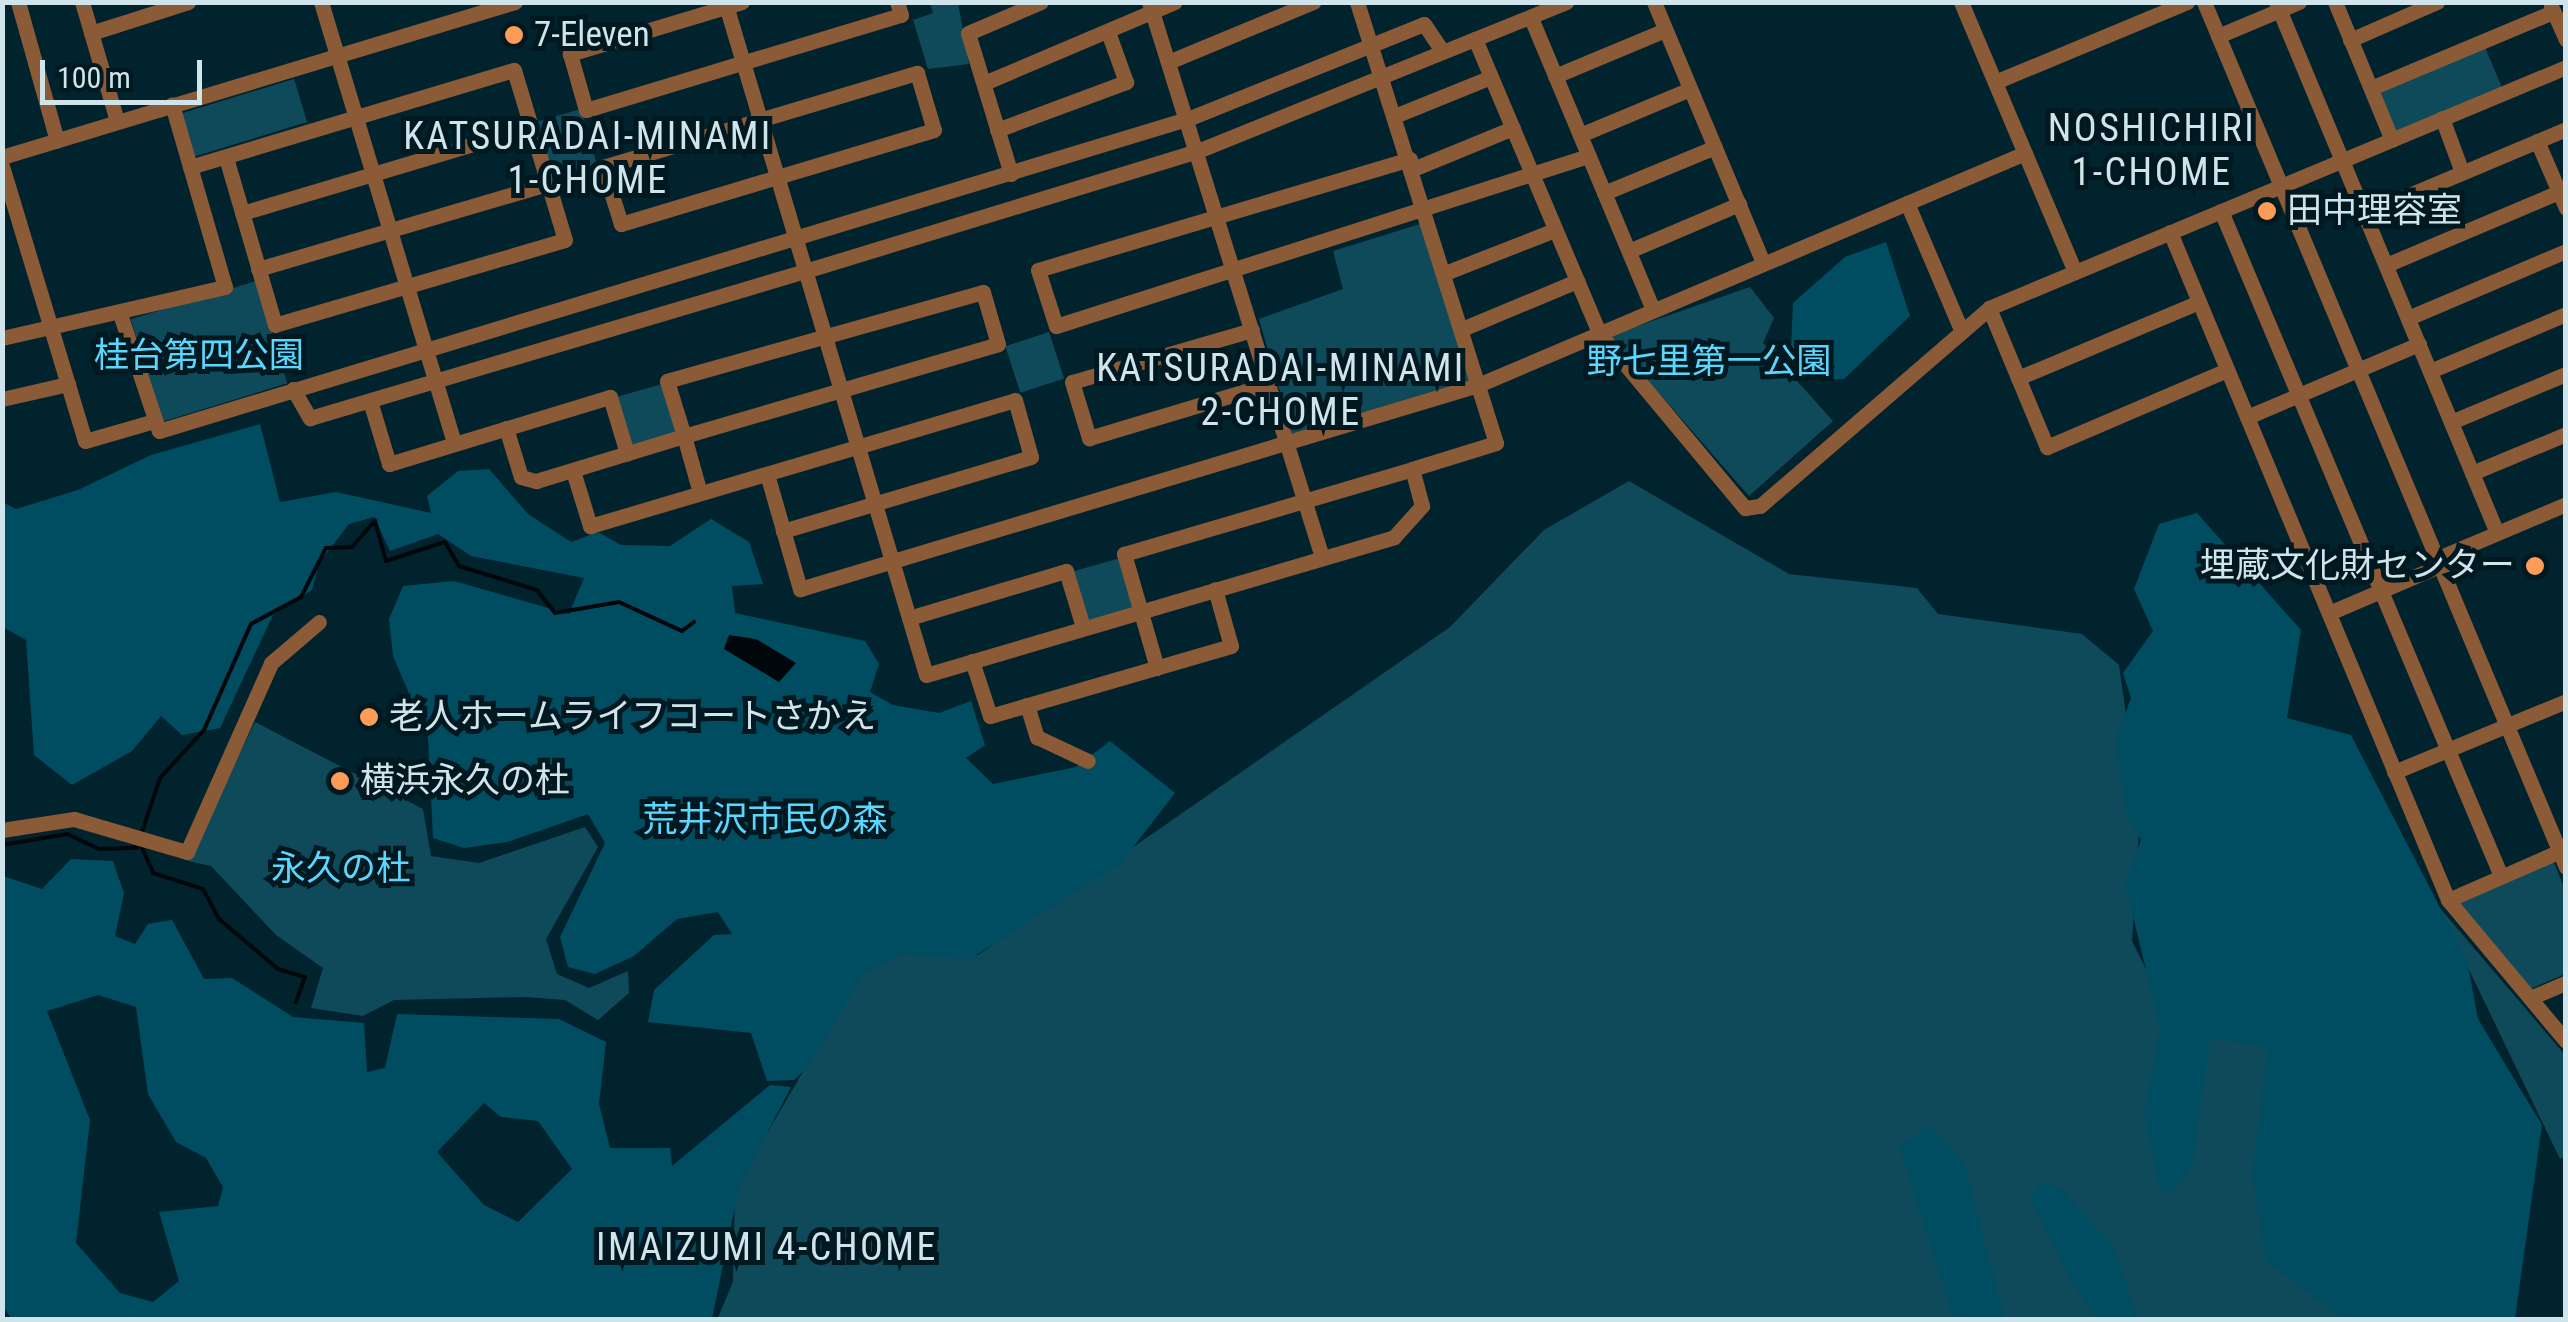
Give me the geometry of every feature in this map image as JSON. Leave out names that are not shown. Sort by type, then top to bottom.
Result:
[{"type":"street","points":[[18,2],[56,141]]},
{"type":"street","points":[[82,2],[116,121]]},
{"type":"street","points":[[91,33],[188,2]]},
{"type":"street","points":[[321,2],[454,443]]},
{"type":"street","points":[[2,157],[515,2]]},
{"type":"street","points":[[897,2],[901,15],[744,64],[584,105],[570,54],[731,4],[744,64],[760,120],[926,675],[1394,537],[1422,506],[1412,469]]},
{"type":"street","points":[[1011,174],[968,33],[1041,2]]},
{"type":"street","points":[[984,83],[1108,32],[1151,7],[1175,2]]},
{"type":"street","points":[[1174,60],[1313,2]]},
{"type":"street","points":[[1156,668],[1124,554],[1496,443],[1386,76],[1357,2]]},
{"type":"street","points":[[294,389],[310,418],[805,271],[1200,150],[1566,2]]},
{"type":"street","points":[[1654,2],[1763,264]]},
{"type":"street","points":[[1961,2],[2075,272]]},
{"type":"street","points":[[1995,82],[2187,2]]},
{"type":"street","points":[[2204,2],[2563,859],[2501,876],[2448,900]]},
{"type":"street","points":[[2218,36],[2278,6],[2299,2]]},
{"type":"street","points":[[2335,2],[2392,140]]},
{"type":"street","points":[[2350,40],[2437,2]]},
{"type":"street","points":[[2278,6],[2497,533]]},
{"type":"street","points":[[1151,7],[1174,60],[1322,557]]},
{"type":"street","points":[[2370,88],[2551,7],[2566,40]]},
{"type":"street","points":[[1531,18],[1653,310]]},
{"type":"street","points":[[121,317],[151,422],[159,430],[1190,118],[1424,24],[1442,51]]},
{"type":"street","points":[[1555,76],[1666,30]]},
{"type":"street","points":[[997,130],[1126,82],[1108,32]]},
{"type":"street","points":[[1475,39],[1599,333],[1745,508],[1760,506],[1988,308],[2566,67]]},
{"type":"street","points":[[190,167],[514,70],[564,240],[275,325],[226,157]]},
{"type":"street","points":[[918,74],[934,130],[621,224],[603,167],[760,120],[918,74]]},
{"type":"street","points":[[1398,115],[1491,77]]},
{"type":"street","points":[[1580,136],[1690,89]]},
{"type":"street","points":[[2,338],[121,317],[224,287],[172,105]]},
{"type":"street","points":[[2442,118],[2462,172]]},
{"type":"street","points":[[242,213],[530,127]]},
{"type":"street","points":[[1513,128],[1412,164],[1038,270],[1056,326],[1427,214],[1534,179],[1588,156]]},
{"type":"street","points":[[2364,214],[2566,129]]},
{"type":"street","points":[[2537,141],[2566,208]]},
{"type":"street","points":[[1604,193],[1715,147]]},
{"type":"street","points":[[766,474],[800,589],[1478,385],[2025,153]]},
{"type":"street","points":[[2,166],[85,441],[151,422]]},
{"type":"street","points":[[258,269],[546,184]]},
{"type":"street","points":[[2386,264],[2559,192]]},
{"type":"street","points":[[1906,203],[1962,332]]},
{"type":"street","points":[[1629,251],[1739,204]]},
{"type":"street","points":[[2221,211],[2501,876]]},
{"type":"street","points":[[1445,273],[1556,230]]},
{"type":"street","points":[[2170,232],[2448,900],[2566,1040]]},
{"type":"street","points":[[2408,318],[2566,251]]},
{"type":"street","points":[[1462,329],[1577,281]]},
{"type":"street","points":[[506,428],[521,478],[573,470],[684,436],[998,344],[983,292],[824,333],[668,381],[684,436],[700,493]]},
{"type":"street","points":[[2018,378],[2199,302]]},
{"type":"street","points":[[1988,308],[2047,446],[2228,370]]},
{"type":"street","points":[[2430,371],[2566,314]]},
{"type":"street","points":[[1252,330],[1072,382],[1083,420],[1089,438],[1269,384]]},
{"type":"street","points":[[2247,417],[2419,344]]},
{"type":"street","points":[[2451,422],[2566,374]]},
{"type":"street","points":[[2,399],[68,384]]},
{"type":"street","points":[[370,401],[389,464],[610,397],[627,454]]},
{"type":"street","points":[[573,470],[590,526],[1015,400],[1031,458],[783,530]]},
{"type":"street","points":[[2472,473],[2566,434]]},
{"type":"street","points":[[2329,613],[2566,504]]},
{"type":"street","points":[[909,618],[1066,571],[1083,627]]},
{"type":"street","points":[[972,661],[990,716],[1231,646],[1214,589]]},
{"type":"street","points":[[2,830],[74,819],[187,852],[271,663],[319,622]]},
{"type":"street","points":[[2394,772],[2566,700]]},
{"type":"street","points":[[1027,705],[1037,737],[1088,761]]},
{"type":"street","points":[[2530,998],[2566,983]]},
{"type":"green space","points":[[930,3],[958,3],[969,64],[928,69],[913,20],[933,13]]},
{"type":"green space","points":[[2484,45],[2502,88],[2393,135],[2374,91]]},
{"type":"green space","points":[[294,79],[307,122],[194,157],[181,113]]},
{"type":"green space","points":[[581,109],[597,164],[550,177],[534,123]]},
{"type":"green space","points":[[1420,224],[1470,380],[1292,434],[1259,319],[1343,289],[1333,251]]},
{"type":"green space","points":[[1886,242],[1910,316],[1844,379],[1821,379],[1791,349],[1793,303],[1845,257]]},
{"type":"green space","name":"桂台第四公園","points":[[256,281],[287,383],[162,422],[131,319]]},
{"type":"green space","name":"野七里第一公園","points":[[1750,287],[1774,318],[1763,343],[1833,421],[1749,496],[1609,336]]},
{"type":"green space","points":[[1049,332],[1064,379],[1020,393],[1005,346]]},
{"type":"green space","points":[[662,384],[676,433],[630,446],[616,397]]},
{"type":"green space","name":"荒井沢市民の森","points":[[260,424],[280,502],[336,492],[431,513],[427,496],[458,471],[489,469],[528,514],[571,542],[598,532],[621,545],[670,546],[711,519],[749,542],[763,584],[732,586],[735,613],[865,641],[879,664],[870,692],[893,705],[939,713],[971,701],[985,745],[966,758],[993,784],[1076,767],[1110,741],[1175,793],[1120,864],[970,959],[903,954],[864,973],[810,1065],[794,1080],[767,1081],[751,1033],[648,1022],[654,990],[714,935],[732,934],[718,912],[677,919],[634,956],[595,974],[568,967],[560,937],[605,843],[588,814],[507,842],[464,848],[433,838],[428,738],[393,656],[389,619],[403,586],[454,581],[569,614],[584,578],[471,556],[438,534],[390,551],[374,517],[349,524],[319,563],[312,590],[273,615],[220,728],[182,735],[161,716],[132,751],[72,785],[34,755],[26,640],[3,627],[2,502],[16,509],[78,490],[151,455]]},
{"type":"green space","points":[[1629,481],[1789,574],[1917,588],[1938,614],[2082,634],[2119,665],[2140,814],[2132,941],[2180,1038],[2234,1026],[2266,1039],[2383,1320],[717,1320],[733,1282],[735,1188],[862,971],[902,950],[978,955],[1450,627],[1544,530]]},
{"type":"green space","points":[[2197,513],[2301,630],[2287,718],[2351,735],[2467,960],[2478,1019],[2542,1125],[2515,1319],[2343,1319],[2266,1261],[2252,1176],[2268,1047],[2210,1038],[2192,1167],[2175,1190],[2160,1191],[2144,1113],[2160,1028],[2125,883],[2141,840],[2127,816],[2115,741],[2131,698],[2123,673],[2153,631],[2134,589],[2159,524]]},
{"type":"green space","points":[[1120,558],[1134,608],[1086,622],[1072,572]]},
{"type":"green space","name":"永久の杜","points":[[255,722],[423,809],[431,856],[479,863],[585,827],[598,847],[546,939],[557,974],[589,988],[628,971],[629,993],[598,1020],[565,1000],[526,997],[394,1000],[363,1016],[311,1008],[323,968],[276,935],[211,866],[188,861]]},
{"type":"green space","points":[[71,859],[113,861],[124,893],[115,936],[135,944],[148,924],[172,920],[204,979],[232,978],[293,1017],[364,1023],[367,1072],[385,1068],[397,1014],[559,1019],[606,1042],[599,1104],[610,1148],[670,1148],[672,1166],[770,1085],[791,1087],[739,1187],[712,1319],[11,1319],[2,1304],[3,876],[42,889]],"holes":[[[98,995],[136,1007],[148,1094],[176,1142],[206,1158],[223,1187],[218,1206],[159,1212],[179,1281],[153,1302],[120,1293],[76,1243],[90,1120],[47,1011]],[[484,1103],[501,1117],[538,1121],[572,1169],[518,1222],[484,1205],[437,1152]]]},
{"type":"green space","points":[[2553,860],[2565,890],[2565,974],[2528,990],[2451,901]]},
{"type":"green space","points":[[2439,907],[2565,1055],[2565,1157],[2560,1159]]},
{"type":"green space","points":[[1928,1124],[1964,1163],[2005,1319],[1954,1319],[1899,1147]]},
{"type":"green space","points":[[2043,1182],[2060,1188],[2113,1245],[2138,1319],[2097,1319],[2071,1282],[2030,1197]]},
{"type":"shaded area","points":[[729,635],[756,639],[796,663],[779,682],[724,649]]},
{"type":"waterway","points":[[142,832],[160,778],[204,730],[251,624],[301,597],[326,548],[352,547],[375,521],[386,561],[445,542],[459,566],[537,590],[555,613],[619,602],[682,631],[694,622]]},
{"type":"waterway","points":[[2,845],[67,834],[99,849],[137,848]]},
{"type":"waterway","points":[[139,841],[153,873],[203,889],[219,919],[278,969],[305,977],[296,1002]]},
{"type":"place","name":"7-Eleven","points":[[514,35]]},
{"type":"place","name":"田中理容室","points":[[2267,211]]},
{"type":"place","name":"埋蔵文化財センター","points":[[2535,566]]},
{"type":"place","name":"老人ホームライフコートさかえ","points":[[369,717]]},
{"type":"place","name":"横浜永久の杜","points":[[340,781]]},
{"type":"district","name":"NOSHICHIRI 1-CHOME","points":[[2152,150]]},
{"type":"district","name":"KATSURADAI-MINAMI 1-CHOME","points":[[588,158]]},
{"type":"district","name":"KATSURADAI-MINAMI 2-CHOME","points":[[1281,391]]},
{"type":"district","name":"IMAIZUMI 4-CHOME","points":[[767,1248]]}]
